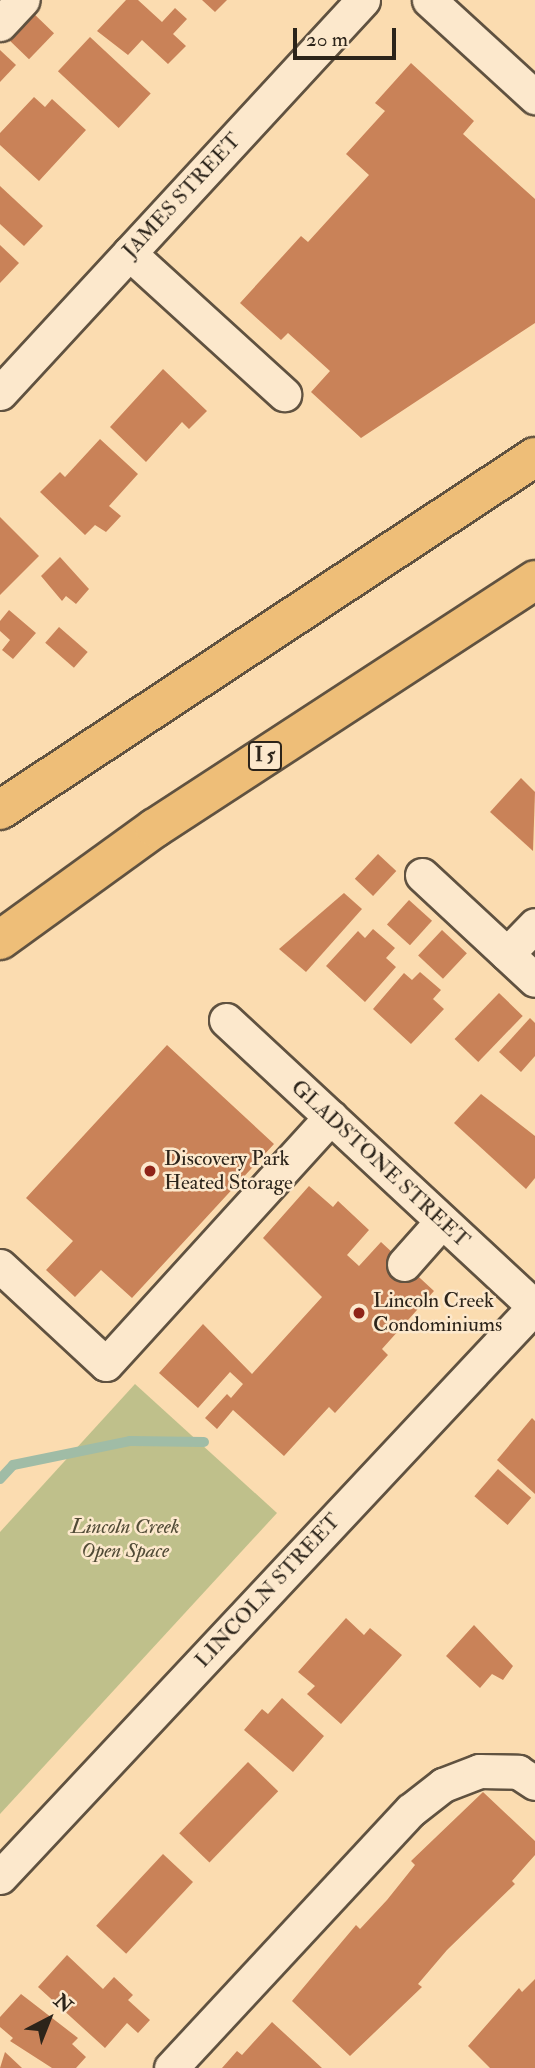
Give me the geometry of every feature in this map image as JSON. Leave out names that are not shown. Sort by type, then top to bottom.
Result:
[{"type":"highway","points":[[0,810],[535,457]]},
{"type":"highway","name":"I 5","points":[[0,940],[155,828],[535,580]]},
{"type":"street","points":[[0,24],[22,0]]},
{"type":"street","name":"JAMES STREET","points":[[0,393],[363,0]]},
{"type":"street","points":[[429,0],[535,97]]},
{"type":"street","points":[[129,253],[284,394]]},
{"type":"street","points":[[422,875],[535,980]]},
{"type":"street","points":[[507,954],[535,925]]},
{"type":"street","name":"GLADSTONE STREET","points":[[226,1020],[535,1306]]},
{"type":"street","points":[[0,1266],[106,1364],[331,1117]]},
{"type":"street","points":[[404,1264],[442,1220]]},
{"type":"street","name":"LINCOLN STREET","points":[[0,1877],[535,1306]]},
{"type":"street","points":[[171,2068],[411,1810],[443,1785],[480,1771],[518,1772],[535,1783]]},
{"type":"green space","name":"Lincoln Creek Open Space","points":[[135,1384],[277,1513],[0,1814],[0,1532]]},
{"type":"building","points":[[126,0],[138,0],[162,22],[175,8],[187,19],[173,34],[186,46],[168,64],[142,40],[128,55],[97,31]]},
{"type":"building","points":[[202,0],[227,0],[215,12]]},
{"type":"building","points":[[31,11],[54,33],[29,59],[6,37]]},
{"type":"building","points":[[90,37],[151,94],[119,128],[58,71]]},
{"type":"building","points":[[0,50],[16,65],[0,82]]},
{"type":"building","points":[[411,63],[474,121],[463,134],[535,199],[535,323],[361,438],[311,392],[330,371],[288,333],[281,340],[240,303],[301,236],[308,242],[369,175],[346,154],[385,111],[375,103]]},
{"type":"building","points":[[34,97],[45,107],[52,99],[86,130],[39,181],[0,145],[0,133]]},
{"type":"building","points":[[0,186],[43,226],[24,246],[0,224]]},
{"type":"building","points":[[0,245],[19,263],[0,283]]},
{"type":"building","points":[[163,369],[207,411],[189,429],[182,422],[146,462],[110,427]]},
{"type":"building","points":[[100,439],[138,474],[109,506],[121,516],[106,532],[95,525],[85,535],[40,492],[60,472],[65,477]]},
{"type":"building","points":[[0,517],[39,556],[0,595]]},
{"type":"building","points":[[60,557],[89,589],[76,604],[66,596],[62,601],[41,576]]},
{"type":"building","points":[[9,610],[36,633],[13,659],[2,650],[10,640],[0,631],[0,621]]},
{"type":"building","points":[[59,627],[88,652],[74,668],[45,643]]},
{"type":"building","points":[[521,778],[535,792],[533,851],[490,812]]},
{"type":"building","points":[[378,854],[396,871],[373,896],[355,879]]},
{"type":"building","points":[[344,893],[362,909],[306,972],[279,949]]},
{"type":"building","points":[[409,900],[432,921],[410,945],[387,925]]},
{"type":"building","points":[[373,929],[395,948],[386,958],[396,967],[365,1002],[326,966],[358,931],[365,938]]},
{"type":"building","points":[[442,930],[467,953],[443,979],[418,956]]},
{"type":"building","points":[[420,972],[441,990],[433,999],[444,1009],[411,1044],[373,1009],[404,973],[412,980]]},
{"type":"building","points":[[499,993],[523,1016],[478,1062],[455,1039]]},
{"type":"building","points":[[530,1018],[535,1023],[535,1056],[521,1072],[499,1052]]},
{"type":"building","name":"Discovery Park Heated Storage","points":[[167,1045],[274,1144],[132,1298],[101,1270],[75,1297],[46,1270],[73,1241],[26,1198]]},
{"type":"building","points":[[481,1094],[535,1136],[535,1178],[526,1189],[454,1123]]},
{"type":"building","name":"Lincoln Creek Condominiums","points":[[309,1186],[333,1207],[338,1201],[369,1230],[347,1255],[359,1266],[381,1242],[434,1291],[382,1349],[388,1355],[335,1413],[329,1407],[284,1456],[233,1410],[217,1429],[205,1418],[227,1394],[231,1398],[243,1384],[230,1372],[198,1408],[159,1373],[203,1324],[252,1374],[322,1297],[263,1238]]},
{"type":"building","points":[[532,1418],[535,1421],[535,1494],[497,1460]]},
{"type":"building","points":[[498,1469],[531,1498],[508,1525],[474,1496]]},
{"type":"building","points":[[346,1618],[364,1635],[370,1628],[402,1655],[341,1724],[307,1694],[315,1686],[298,1672]]},
{"type":"building","points":[[474,1625],[513,1666],[503,1680],[492,1674],[480,1688],[446,1656]]},
{"type":"building","points":[[282,1698],[324,1736],[293,1772],[244,1730],[262,1709],[268,1714]]},
{"type":"building","points":[[248,1762],[278,1791],[209,1862],[179,1833]]},
{"type":"building","points":[[483,1792],[535,1841],[535,1855],[512,1881],[515,1884],[447,1950],[418,1984],[422,1987],[350,2056],[292,2001],[356,1925],[360,1929],[387,1900],[415,1865],[411,1861]]},
{"type":"building","points":[[163,1854],[193,1882],[126,1954],[96,1926]]},
{"type":"building","points":[[67,1955],[103,1989],[114,1977],[133,1995],[128,2000],[150,2020],[138,2033],[127,2023],[105,2048],[38,1987]]},
{"type":"building","points":[[535,1979],[535,2068],[490,2068],[468,2046],[519,1988],[522,1992]]},
{"type":"building","points":[[21,1994],[78,2038],[72,2044],[86,2057],[76,2068],[52,2068],[10,2041],[13,2038],[0,2027],[0,2017]]},
{"type":"building","points":[[272,2022],[322,2068],[222,2068],[237,2051],[242,2055]]},
{"type":"building","points":[[5,2052],[22,2068],[0,2068]]},
{"type":"waterway","points":[[0,1479],[13,1465],[130,1441],[204,1442]]},
{"type":"place","name":"Discovery Park Heated Storage","points":[[150,1171]]},
{"type":"place","name":"Lincoln Creek Condominiums","points":[[359,1313]]}]
